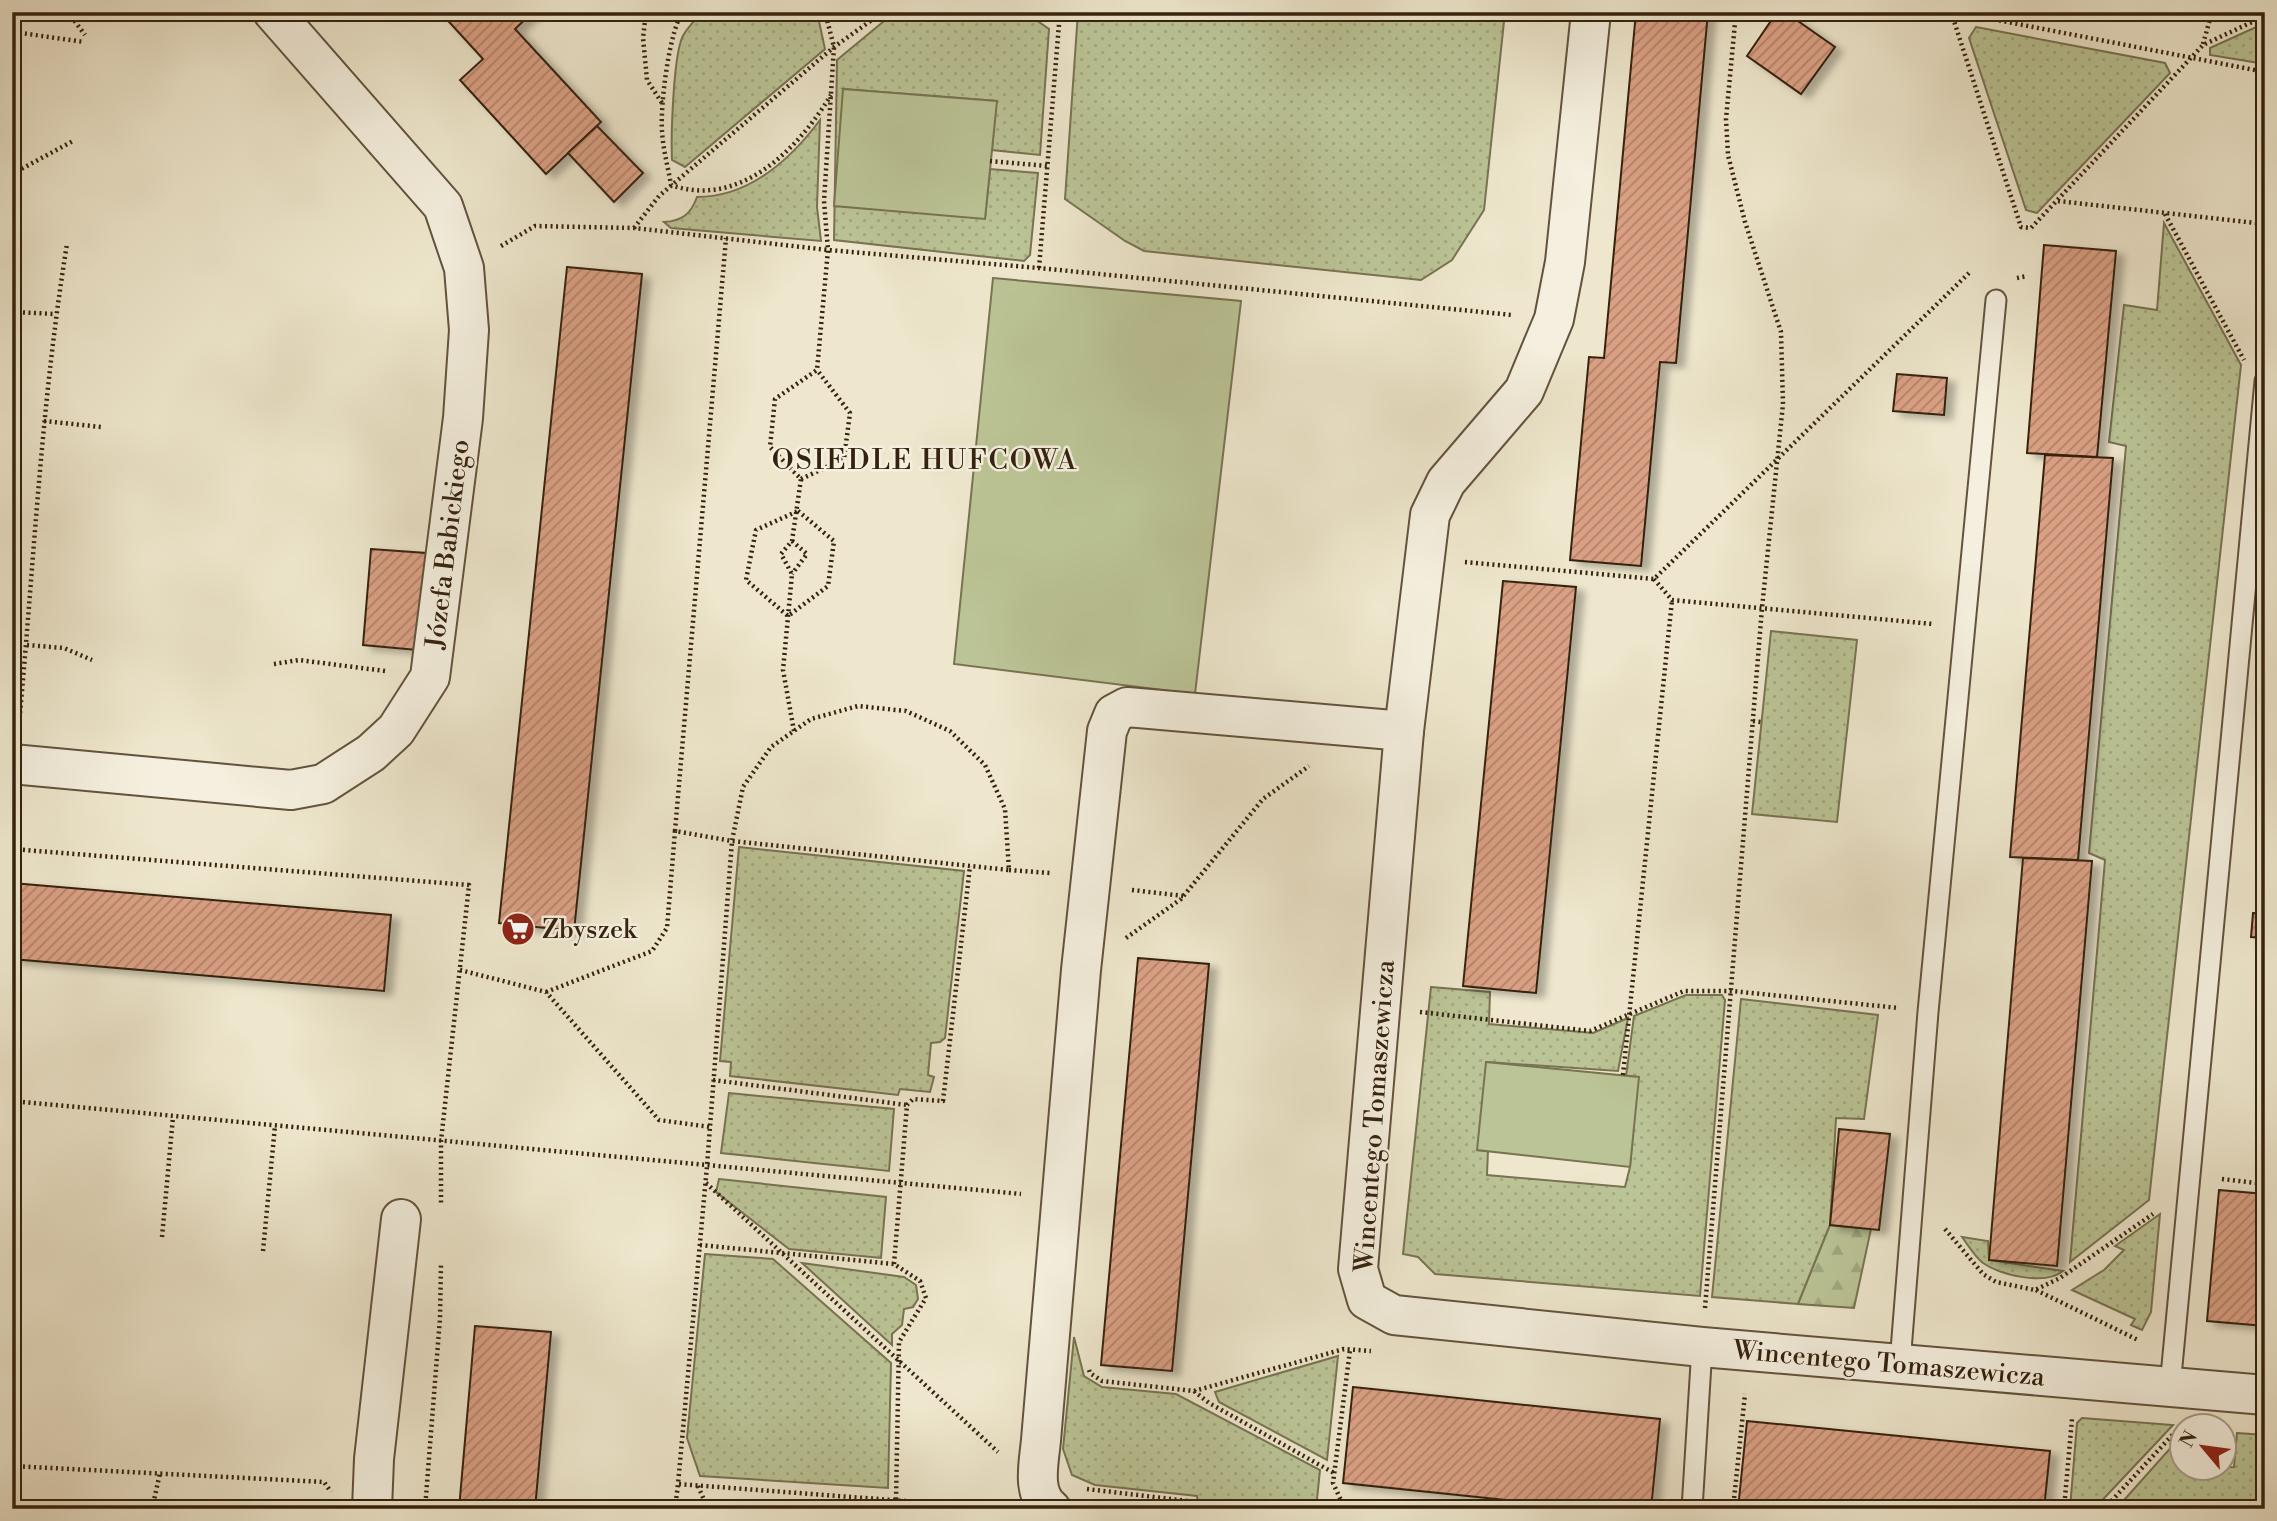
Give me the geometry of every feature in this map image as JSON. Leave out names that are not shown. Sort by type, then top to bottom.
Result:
[{"type":"street","name":"Józefa Babickiego","points":[[13,764],[290,790],[323,784],[371,753],[396,730],[430,677],[463,418],[469,330],[464,268],[443,206],[273,12]]},
{"type":"street","name":"Wincentego Tomaszewicza","points":[[1591,12],[1565,262],[1554,319],[1524,391],[1446,482],[1430,515],[1404,731],[1359,1269],[1367,1300],[1394,1315],[1702,1347],[2076,1378],[2171,1371],[2265,1395]]},
{"type":"street","points":[[1044,1498],[1060,1198],[1080,970],[1107,731],[1114,714],[1128,707],[1404,731]]},
{"type":"street","points":[[354,1504],[374,1459],[401,1219]]},
{"type":"lane","points":[[1900,1363],[1928,1012],[1996,300]]},
{"type":"lane","points":[[2171,1371],[2264,389]]},
{"type":"lane","points":[[1692,1509],[1702,1347]]},
{"type":"path","points":[[68,12],[85,35]]},
{"type":"path","points":[[76,22],[77,12]]},
{"type":"path","points":[[671,185],[662,131],[662,103],[675,27],[683,12]]},
{"type":"path","points":[[801,479],[844,459],[850,412],[817,370],[828,250],[824,201],[834,47],[825,12]]},
{"type":"path","points":[[634,228],[671,185],[834,47],[883,12]]},
{"type":"path","points":[[1039,268],[1060,12]]},
{"type":"path","points":[[1702,1347],[1762,608],[1783,404],[1781,332],[1745,222],[1728,155],[1726,119],[1735,12]]},
{"type":"path","points":[[2265,16],[2203,45],[2192,58],[2031,228],[2021,227],[1954,12],[2192,58],[2265,72]]},
{"type":"path","points":[[2203,45],[2212,12]]},
{"type":"path","points":[[646,13],[643,38],[647,80],[662,103]]},
{"type":"path","points":[[14,32],[84,42]]},
{"type":"path","points":[[671,185],[701,192],[723,190],[758,174],[777,161],[803,136],[831,94]]},
{"type":"path","points":[[12,174],[73,141]]},
{"type":"path","points":[[990,161],[1047,166]]},
{"type":"path","points":[[2057,201],[2265,224]]},
{"type":"path","points":[[2165,213],[2264,389]]},
{"type":"path","points":[[464,268],[535,226],[634,228],[828,250],[1554,319]]},
{"type":"path","points":[[546,992],[652,951],[667,928],[726,238]]},
{"type":"path","points":[[13,764],[55,314],[67,244]]},
{"type":"path","points":[[1654,579],[1969,273]]},
{"type":"path","points":[[12,312],[55,314]]},
{"type":"path","points":[[801,479],[770,447],[775,399],[817,370]]},
{"type":"path","points":[[44,421],[101,427]]},
{"type":"path","points":[[792,574],[781,554],[792,541],[801,479]]},
{"type":"path","points":[[788,616],[746,580],[755,530],[797,511]]},
{"type":"path","points":[[788,616],[828,586],[834,541],[797,511]]},
{"type":"path","points":[[792,541],[807,554],[792,574],[783,670],[794,731]]},
{"type":"path","points":[[1424,558],[1654,579],[1672,600],[1965,626]]},
{"type":"path","points":[[1623,1075],[1672,600]]},
{"type":"path","points":[[26,645],[64,648],[92,660]]},
{"type":"path","points":[[274,664],[299,660],[430,677]]},
{"type":"path","points":[[675,831],[732,841],[1009,870],[1005,809],[985,765],[950,731],[906,711],[858,706],[811,719],[771,747],[743,787],[732,841],[707,1166],[675,1509]]},
{"type":"path","points":[[1753,720],[1761,722]]},
{"type":"path","points":[[1080,970],[1181,899],[1264,799],[1361,728]]},
{"type":"path","points":[[12,849],[469,885],[441,1141],[441,1209]]},
{"type":"path","points":[[894,1264],[907,1105],[913,1099],[943,1101],[970,866]]},
{"type":"path","points":[[460,970],[546,992],[659,1120],[710,1127]]},
{"type":"path","points":[[1381,1008],[1590,1031],[1684,991],[1732,991],[1928,1012]]},
{"type":"path","points":[[713,1080],[907,1105]]},
{"type":"path","points":[[12,1101],[1060,1198]]},
{"type":"path","points":[[162,1237],[173,1116]]},
{"type":"path","points":[[263,1251],[275,1126]]},
{"type":"path","points":[[705,1183],[898,1359],[1044,1498]]},
{"type":"path","points":[[2035,1290],[2060,1279],[2159,1210],[2189,1185],[2265,1184]]},
{"type":"path","points":[[1945,1229],[1983,1274],[1996,1282],[2035,1290],[2171,1371]]},
{"type":"path","points":[[700,1245],[894,1264],[920,1281],[926,1298],[899,1342],[896,1500]]},
{"type":"path","points":[[425,1509],[440,1318],[441,1264]]},
{"type":"path","points":[[1088,1364],[1090,1373],[1102,1381],[1194,1391],[1344,1349],[1377,1352]]},
{"type":"path","points":[[1345,1509],[1333,1483],[1350,1350]]},
{"type":"path","points":[[2064,1509],[2076,1378]]},
{"type":"path","points":[[1194,1391],[1209,1403],[1334,1474]]},
{"type":"path","points":[[2104,1509],[2168,1440]]},
{"type":"path","points":[[12,1466],[324,1482],[354,1504]]},
{"type":"path","points":[[152,1509],[160,1473]]},
{"type":"path","points":[[678,1484],[945,1506],[1013,1507],[1044,1498]]},
{"type":"path","points":[[698,1486],[708,1509]]},
{"type":"path","points":[[1083,1488],[1188,1501],[1187,1509]]},
{"type":"path","points":[[1407,1509],[1412,1505],[1453,1509]]},
{"type":"green space","points":[[702,12],[817,12],[825,49],[685,167],[672,160],[675,75],[680,43],[690,25]]},
{"type":"green space","points":[[895,12],[937,12],[1036,20],[1049,29],[1040,155],[992,150],[996,101],[843,89],[985,218],[990,169],[1038,173],[1030,255],[1024,261],[834,240],[837,60]]},
{"type":"green space","points":[[1078,12],[1505,12],[1484,210],[1452,260],[1421,280],[1144,251],[1065,199]]},
{"type":"green space","points":[[2265,23],[2265,64],[2210,55],[2210,48]]},
{"type":"green space","points":[[1976,27],[2165,63],[2170,73],[2037,213],[2026,210],[1969,38]]},
{"type":"green space","points":[[843,89],[997,101],[985,219],[834,206]]},
{"type":"green space","points":[[820,120],[817,207],[821,241],[671,228],[664,222],[685,216],[697,197],[734,191],[767,174],[796,149]]},
{"type":"green space","points":[[2164,223],[2241,365],[2149,1200],[2070,1262],[2105,860],[2089,853],[2126,446],[2109,442],[2124,305],[2157,310]]},
{"type":"green space","points":[[993,278],[1241,301],[1195,694],[954,664]]},
{"type":"green space","points":[[1771,631],[1857,640],[1837,822],[1752,814]]},
{"type":"green space","points":[[739,847],[964,871],[945,1038],[931,1043],[928,1075],[934,1077],[930,1092],[900,1089],[898,1095],[730,1076],[731,1062],[720,1061]]},
{"type":"green space","points":[[1431,987],[1490,992],[1489,1024],[1593,1033],[1628,1018],[1618,1071],[1487,1062],[1478,1150],[1488,1151],[1487,1175],[1625,1187],[1630,1167],[1638,1077],[1626,1076],[1634,1016],[1686,995],[1722,995],[1725,1000],[1700,1296],[1435,1274],[1418,1257],[1403,1254]]},
{"type":"green space","points":[[1741,999],[1878,1015],[1864,1119],[1836,1118],[1830,1225],[1798,1304],[1712,1297]]},
{"type":"green space","points":[[1486,1062],[1639,1077],[1630,1167],[1477,1150]]},
{"type":"green space","points":[[729,1093],[894,1109],[889,1171],[721,1153]]},
{"type":"green space","points":[[719,1179],[886,1197],[881,1258],[789,1249],[716,1192]]},
{"type":"green space","points":[[2160,1214],[2151,1312],[2142,1330],[2131,1325],[2135,1319],[2072,1290],[2104,1270],[2124,1250],[2115,1246]]},
{"type":"green space","points":[[1830,1225],[1871,1229],[1854,1308],[1798,1304]]},
{"type":"green space","points":[[1962,1237],[1988,1241],[1989,1260],[2063,1271],[2045,1278],[2011,1275],[1983,1263]]},
{"type":"green space","points":[[705,1254],[773,1259],[891,1363],[888,1488],[700,1476],[687,1438]]},
{"type":"green space","points":[[802,1263],[904,1277],[916,1285],[918,1299],[913,1307],[904,1309],[902,1325],[892,1334],[892,1345]]},
{"type":"green space","points":[[1074,1337],[1084,1376],[1102,1387],[1176,1394],[1320,1470],[1316,1509],[1249,1509],[1198,1504],[1197,1496],[1095,1485],[1072,1475],[1063,1449]]},
{"type":"green space","points":[[1338,1356],[1327,1460],[1219,1402],[1215,1392]]},
{"type":"green space","points":[[2082,1418],[2168,1425],[2168,1430],[2094,1509],[2070,1509],[2077,1423]]},
{"type":"green space","points":[[2238,1433],[2265,1435],[2265,1509],[2116,1509],[2168,1451],[2168,1482],[2238,1482]]},
{"type":"green space","points":[[711,1501],[855,1509],[714,1509]]},
{"type":"building","points":[[440,12],[533,12],[515,29],[601,122],[546,174],[460,80],[483,59]]},
{"type":"building","points":[[1636,12],[1708,12],[1676,363],[1660,362],[1641,566],[1570,560],[1589,357],[1604,358]]},
{"type":"building","points":[[1777,12],[1785,12],[1835,47],[1801,94],[1747,56]]},
{"type":"building","points":[[597,126],[643,173],[614,202],[568,153]]},
{"type":"building","points":[[2044,245],[2116,251],[2097,457],[2027,453]]},
{"type":"building","points":[[567,267],[642,274],[574,931],[499,923]]},
{"type":"building","points":[[1897,374],[1947,378],[1944,415],[1893,411]]},
{"type":"building","points":[[2045,455],[2113,458],[2078,860],[2010,857]]},
{"type":"building","points":[[371,549],[426,553],[417,650],[363,645]]},
{"type":"building","points":[[1503,581],[1576,587],[1536,993],[1463,986]]},
{"type":"building","points":[[2023,858],[2092,861],[2057,1266],[1989,1260]]},
{"type":"building","points":[[12,883],[391,915],[384,991],[12,959]]},
{"type":"building","points":[[2253,913],[2265,914],[2265,938],[2251,937]]},
{"type":"building","points":[[1138,958],[1209,964],[1172,1371],[1101,1365]]},
{"type":"building","points":[[1839,1129],[1890,1134],[1879,1230],[1830,1225]]},
{"type":"building","points":[[2219,1190],[2265,1194],[2265,1326],[2207,1321]]},
{"type":"building","points":[[475,1326],[551,1332],[535,1509],[459,1509]]},
{"type":"building","points":[[1353,1387],[1660,1419],[1651,1509],[1593,1509],[1343,1483]]},
{"type":"building","points":[[1747,1421],[2050,1451],[2044,1509],[1738,1509]]},
{"type":"place","name":"Zbyszek","points":[[518,929]]},
{"type":"district","name":"OSIEDLE HUFCOWA","points":[[925,459]]}]
